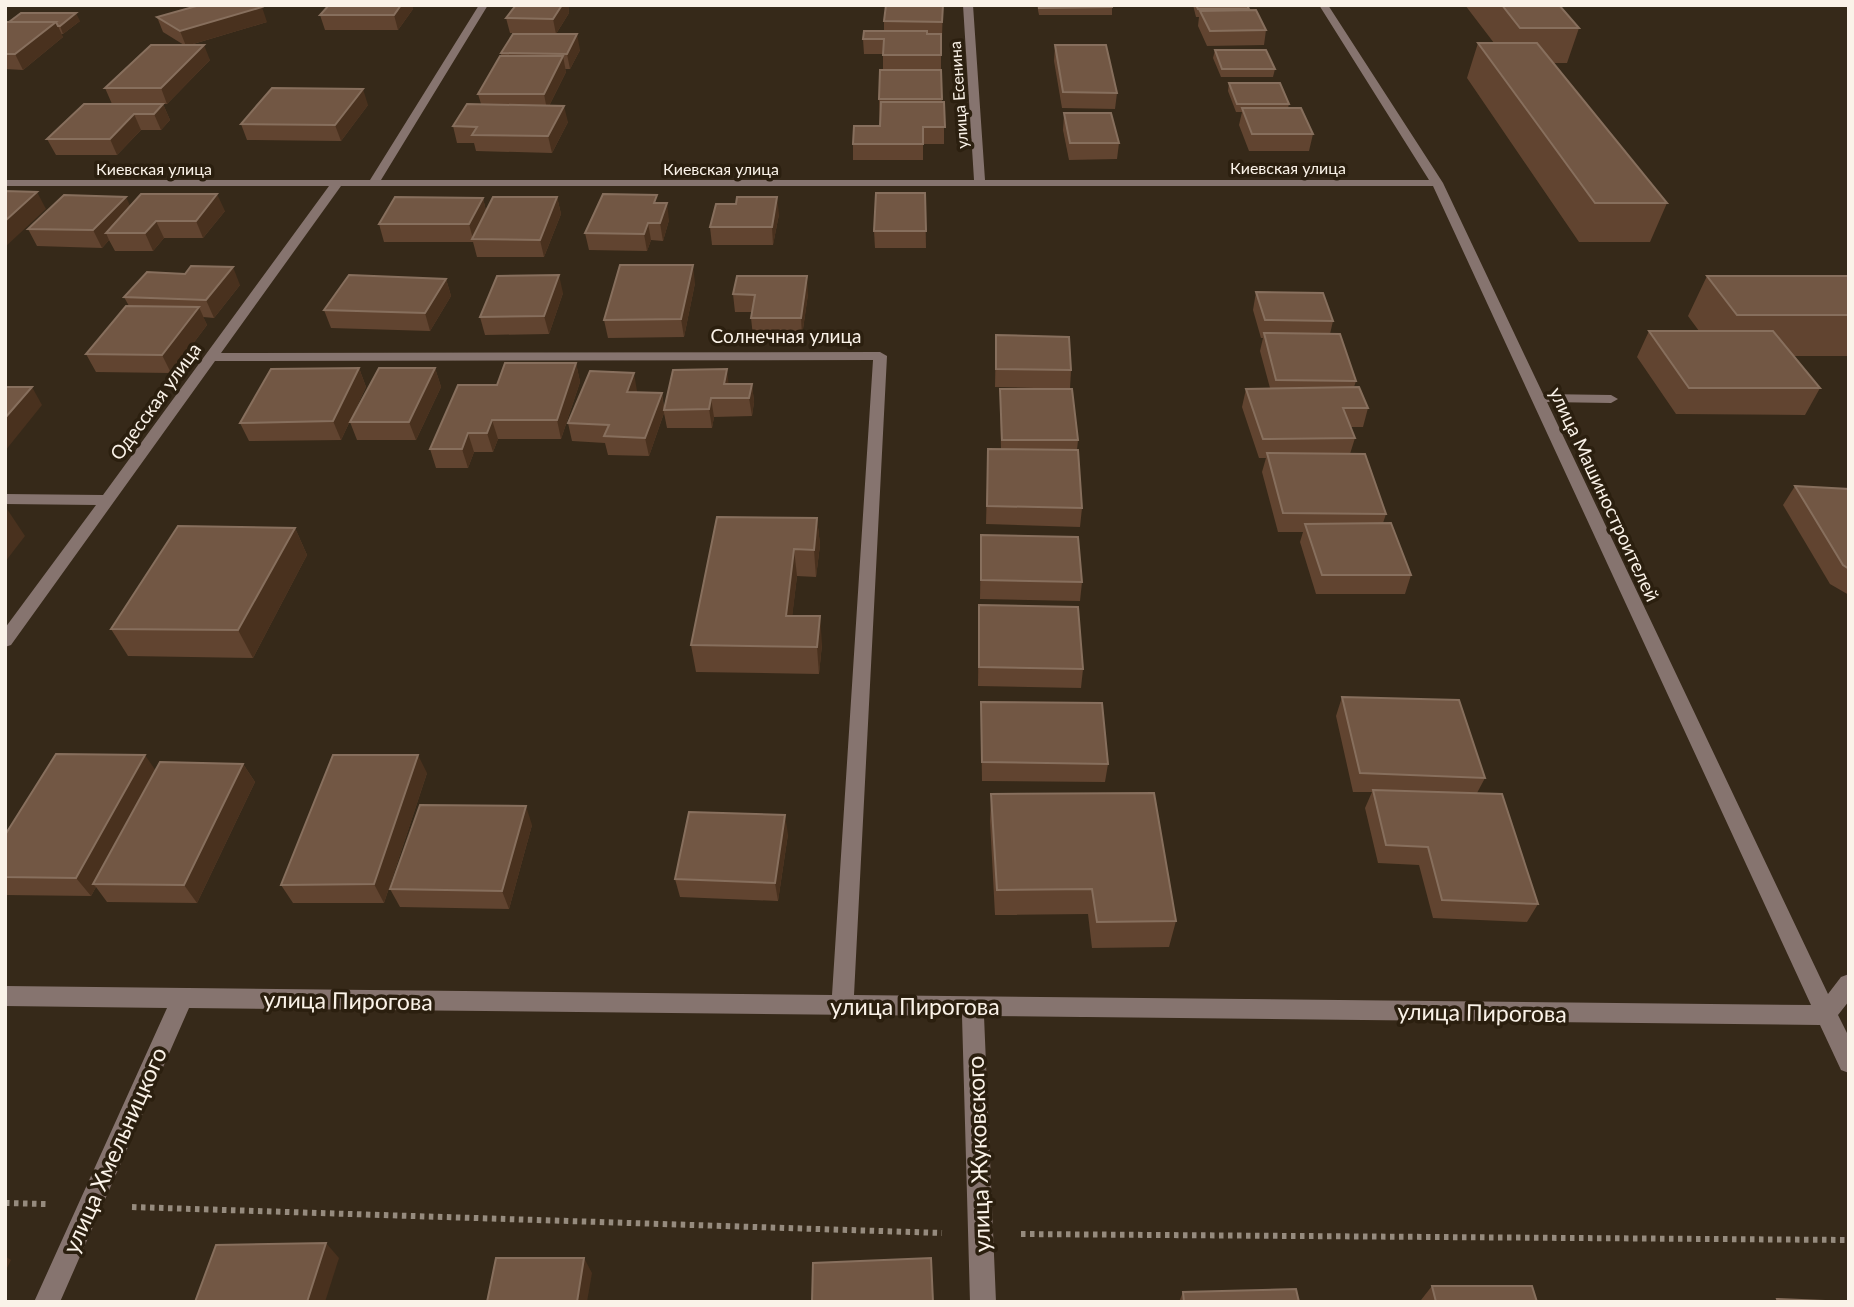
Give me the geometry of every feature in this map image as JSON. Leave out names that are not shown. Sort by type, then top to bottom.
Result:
[{"type":"street","points":[[373,184],[484,5]]},
{"type":"street","name":"улица Есенина","points":[[968,5],[980,183]]},
{"type":"street","name":"улица Машиностроителей","points":[[1324,5],[1437,183],[1849,1062]]},
{"type":"street","name":"Киевская улица","points":[[5,183],[1437,183]]},
{"type":"street","name":"Одесская улица","points":[[5,641],[337,184]]},
{"type":"street","name":"Солнечная улица","points":[[211,357],[880,356],[842,1006]]},
{"type":"street","points":[[1537,398],[1611,399]]},
{"type":"street","points":[[5,499],[107,500]]},
{"type":"street","points":[[1825,1015],[1849,984]]},
{"type":"street","name":"улица Пирогова","points":[[5,996],[1825,1015]]},
{"type":"street","name":"улица Хмельницкого","points":[[47,1302],[182,999]]},
{"type":"street","name":"улица Жуковского","points":[[973,1007],[983,1302]]},
{"type":"path","points":[[5,1203],[981,1234],[1849,1240]]},
{"type":"building","points":[[200,5],[262,7],[180,31],[157,17]]},
{"type":"building","points":[[329,5],[401,5],[394,15],[320,15]]},
{"type":"building","points":[[516,5],[562,5],[553,19],[506,18]]},
{"type":"building","points":[[886,5],[943,5],[942,22],[884,21]]},
{"type":"building","points":[[1039,5],[1112,5],[1112,7],[1039,8]]},
{"type":"building","points":[[1196,5],[1247,5],[1249,9],[1198,9]]},
{"type":"building","points":[[1502,5],[1559,5],[1579,28],[1520,28]]},
{"type":"building","points":[[1256,10],[1266,30],[1210,31],[1200,11]]},
{"type":"building","points":[[21,13],[76,13],[60,26],[56,22],[9,22]]},
{"type":"building","points":[[5,22],[56,22],[15,54],[5,54]]},
{"type":"building","points":[[864,31],[927,31],[927,34],[941,34],[941,55],[883,55],[884,39],[863,39]]},
{"type":"building","points":[[513,34],[577,34],[567,54],[501,53]]},
{"type":"building","points":[[1478,43],[1537,43],[1667,203],[1595,203]]},
{"type":"building","points":[[151,45],[204,45],[161,88],[105,88]]},
{"type":"building","points":[[1055,45],[1106,45],[1117,93],[1063,92]]},
{"type":"building","points":[[1215,50],[1266,50],[1275,69],[1222,69]]},
{"type":"building","points":[[500,56],[563,56],[544,94],[478,94]]},
{"type":"building","points":[[880,70],[941,70],[942,99],[879,99]]},
{"type":"building","points":[[1229,83],[1280,83],[1289,104],[1237,104]]},
{"type":"building","points":[[272,88],[363,89],[335,125],[241,124]]},
{"type":"building","points":[[881,102],[944,102],[945,127],[923,127],[923,144],[853,144],[854,126],[880,126]]},
{"type":"building","points":[[84,104],[163,104],[154,114],[134,114],[110,139],[47,139]]},
{"type":"building","points":[[467,104],[564,106],[548,136],[472,135],[477,127],[453,126]]},
{"type":"building","points":[[1242,108],[1301,108],[1313,134],[1252,134]]},
{"type":"building","points":[[1064,113],[1111,113],[1119,143],[1070,143]]},
{"type":"building","points":[[5,191],[37,192],[5,221]]},
{"type":"building","points":[[876,193],[925,193],[926,231],[874,231]]},
{"type":"building","points":[[141,194],[217,194],[196,221],[156,221],[145,233],[106,233]]},
{"type":"building","points":[[603,194],[657,195],[654,203],[667,203],[660,223],[648,223],[644,234],[585,233]]},
{"type":"building","points":[[64,195],[126,197],[93,230],[28,229]]},
{"type":"building","points":[[395,197],[483,198],[469,224],[379,224]]},
{"type":"building","points":[[493,197],[557,197],[540,240],[472,239]]},
{"type":"building","points":[[737,197],[777,197],[772,227],[710,227],[716,204],[736,204]]},
{"type":"building","points":[[620,265],[693,265],[681,319],[604,320]]},
{"type":"building","points":[[191,266],[233,267],[206,300],[124,297],[147,272],[185,274]]},
{"type":"building","points":[[349,275],[446,279],[425,313],[324,310]]},
{"type":"building","points":[[559,275],[544,316],[480,317],[497,276]]},
{"type":"building","points":[[737,276],[807,276],[801,318],[751,318],[755,295],[733,294]]},
{"type":"building","points":[[1707,276],[1849,276],[1849,315],[1737,315]]},
{"type":"building","points":[[1256,292],[1323,293],[1333,321],[1265,320]]},
{"type":"building","points":[[126,306],[199,307],[162,355],[86,354]]},
{"type":"building","points":[[1649,331],[1773,331],[1820,388],[1689,388]]},
{"type":"building","points":[[1264,333],[1340,334],[1356,381],[1276,380]]},
{"type":"building","points":[[996,335],[1069,337],[1071,370],[996,369]]},
{"type":"building","points":[[505,363],[576,363],[557,420],[492,420],[487,433],[468,433],[462,449],[430,449],[458,385],[497,385]]},
{"type":"building","points":[[359,368],[333,421],[240,423],[271,369]]},
{"type":"building","points":[[379,368],[435,368],[409,422],[350,422]]},
{"type":"building","points":[[727,369],[724,384],[752,384],[749,398],[711,398],[709,409],[664,410],[673,370]]},
{"type":"building","points":[[590,371],[634,373],[627,392],[662,393],[645,438],[604,436],[609,425],[568,423]]},
{"type":"building","points":[[5,387],[32,387],[5,418]]},
{"type":"building","points":[[1359,387],[1368,408],[1343,408],[1355,438],[1263,439],[1246,389]]},
{"type":"building","points":[[1000,389],[1072,389],[1078,440],[1002,440]]},
{"type":"building","points":[[988,449],[1078,450],[1082,508],[987,506]]},
{"type":"building","points":[[1267,453],[1365,454],[1386,514],[1283,513]]},
{"type":"building","points":[[1795,486],[1849,489],[1849,569],[1843,565]]},
{"type":"building","points":[[717,517],[817,518],[814,550],[794,549],[786,616],[820,616],[817,647],[691,645]]},
{"type":"building","points":[[1391,523],[1411,575],[1322,575],[1305,524]]},
{"type":"building","points":[[178,526],[295,528],[238,630],[111,629]]},
{"type":"building","points":[[981,535],[1078,537],[1082,582],[981,580]]},
{"type":"building","points":[[979,605],[1078,607],[1083,669],[979,667]]},
{"type":"building","points":[[1342,697],[1459,700],[1485,778],[1360,773]]},
{"type":"building","points":[[981,702],[1102,703],[1108,764],[982,762]]},
{"type":"building","points":[[56,754],[145,755],[76,878],[5,877],[5,835]]},
{"type":"building","points":[[333,755],[418,755],[374,884],[281,885]]},
{"type":"building","points":[[160,762],[243,764],[184,885],[93,884]]},
{"type":"building","points":[[1373,790],[1502,794],[1538,904],[1442,900],[1428,847],[1386,845]]},
{"type":"building","points":[[1154,793],[1176,921],[1097,922],[1092,889],[997,890],[991,794]]},
{"type":"building","points":[[420,805],[526,806],[502,891],[390,889]]},
{"type":"building","points":[[689,812],[785,815],[775,883],[675,879]]},
{"type":"building","points":[[326,1243],[307,1302],[195,1302],[216,1245]]},
{"type":"building","points":[[496,1258],[584,1258],[577,1302],[487,1302]]},
{"type":"building","points":[[931,1258],[933,1302],[812,1302],[813,1263]]},
{"type":"building","points":[[1432,1286],[1532,1286],[1537,1302],[1436,1302]]},
{"type":"building","points":[[1296,1289],[1299,1302],[1184,1302],[1183,1292]]},
{"type":"building","points":[[1777,1299],[1849,1302],[1778,1302]]}]
